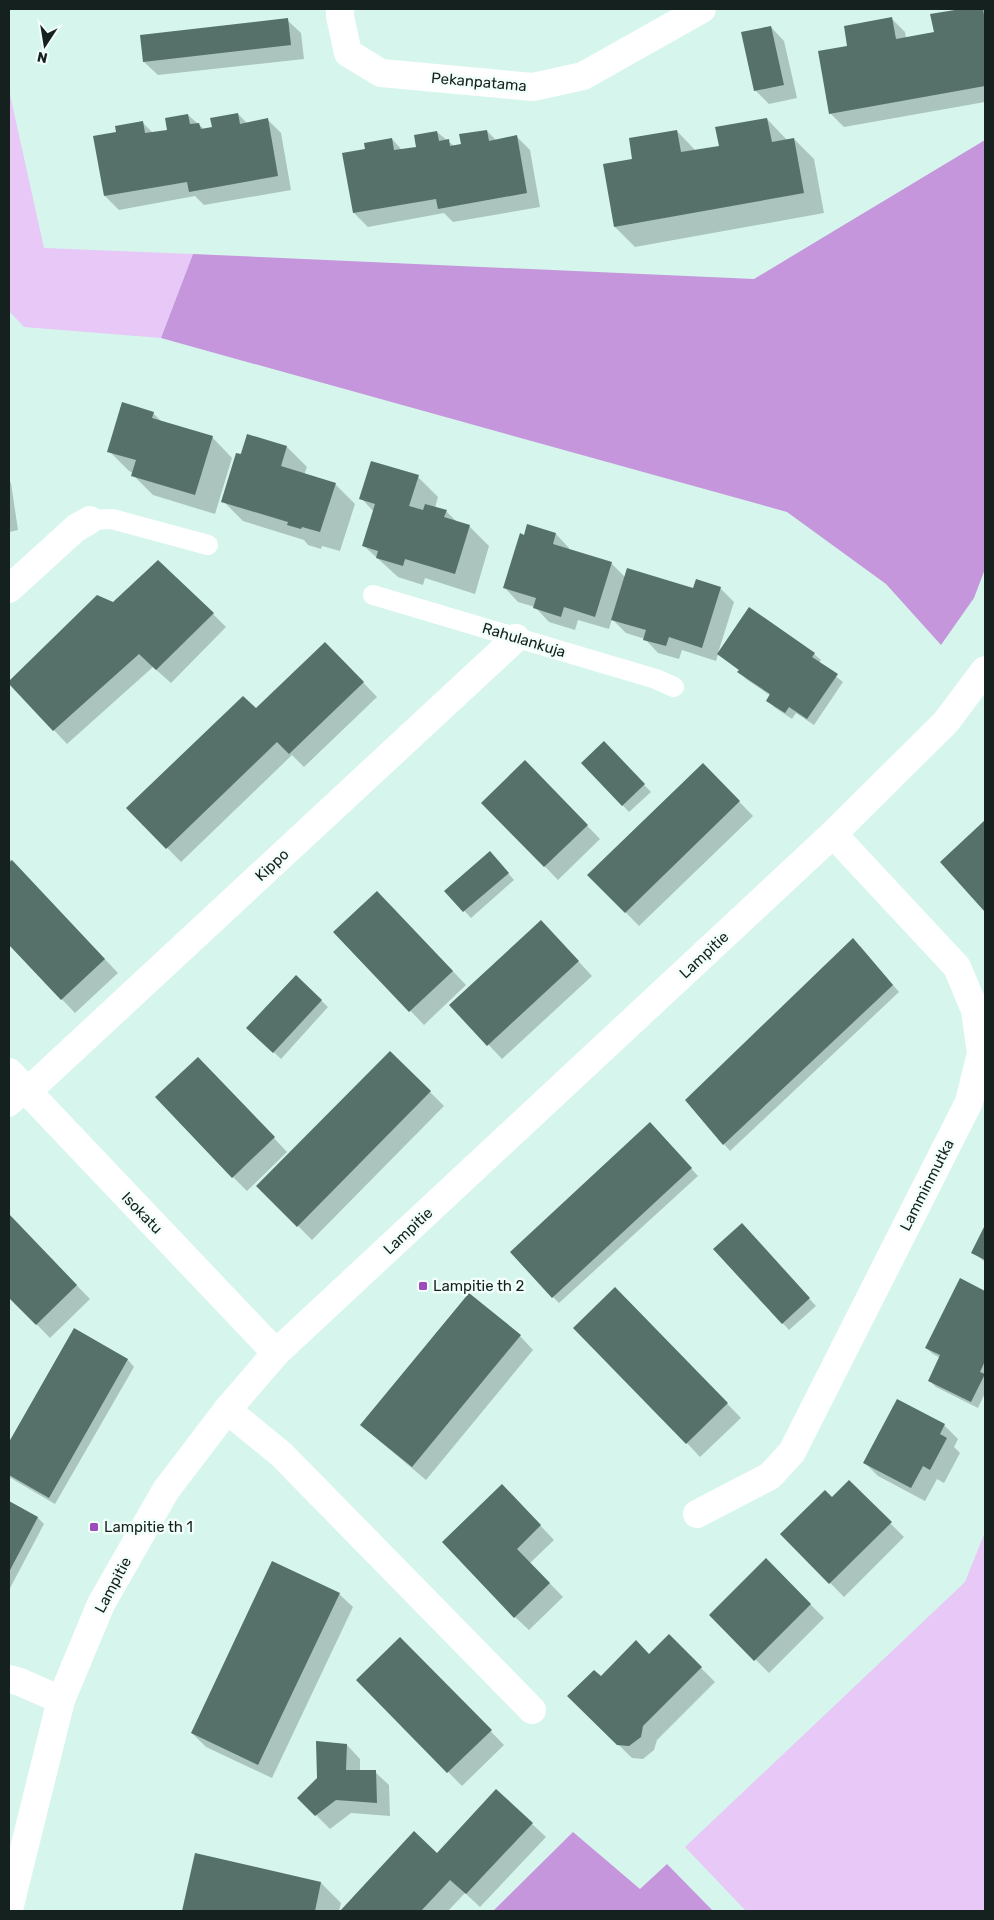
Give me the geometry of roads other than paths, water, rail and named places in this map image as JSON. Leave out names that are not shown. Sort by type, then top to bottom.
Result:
[{"type":"street","name":"Pekanpatama","points":[[340,9],[348,53],[381,73],[533,87],[583,76],[702,9]]},
{"type":"street","points":[[9,590],[76,528],[90,520]]},
{"type":"street","name":"Kippo","points":[[18,1099],[516,638]]},
{"type":"street","name":"Lampitie","points":[[9,1909],[61,1700],[101,1604],[166,1490],[227,1410],[276,1353],[833,834],[946,722],[985,670]]},
{"type":"street","name":"Lamminmutka","points":[[697,1514],[770,1476],[792,1452],[969,1102],[981,1053],[975,1010],[957,968],[833,834]]},
{"type":"street","name":"Isokatu","points":[[9,1072],[18,1099],[276,1353]]},
{"type":"street","points":[[227,1410],[281,1454],[532,1710]]},
{"type":"street","points":[[9,1679],[61,1700]]},
{"type":"lane","points":[[90,520],[112,519],[208,545]]},
{"type":"lane","name":"Rahulankuja","points":[[373,595],[656,679],[674,687]]},
{"type":"place","name":"Lampitie th 2","points":[[423,1286]]},
{"type":"place","name":"Lampitie th 1","points":[[94,1527]]}]
